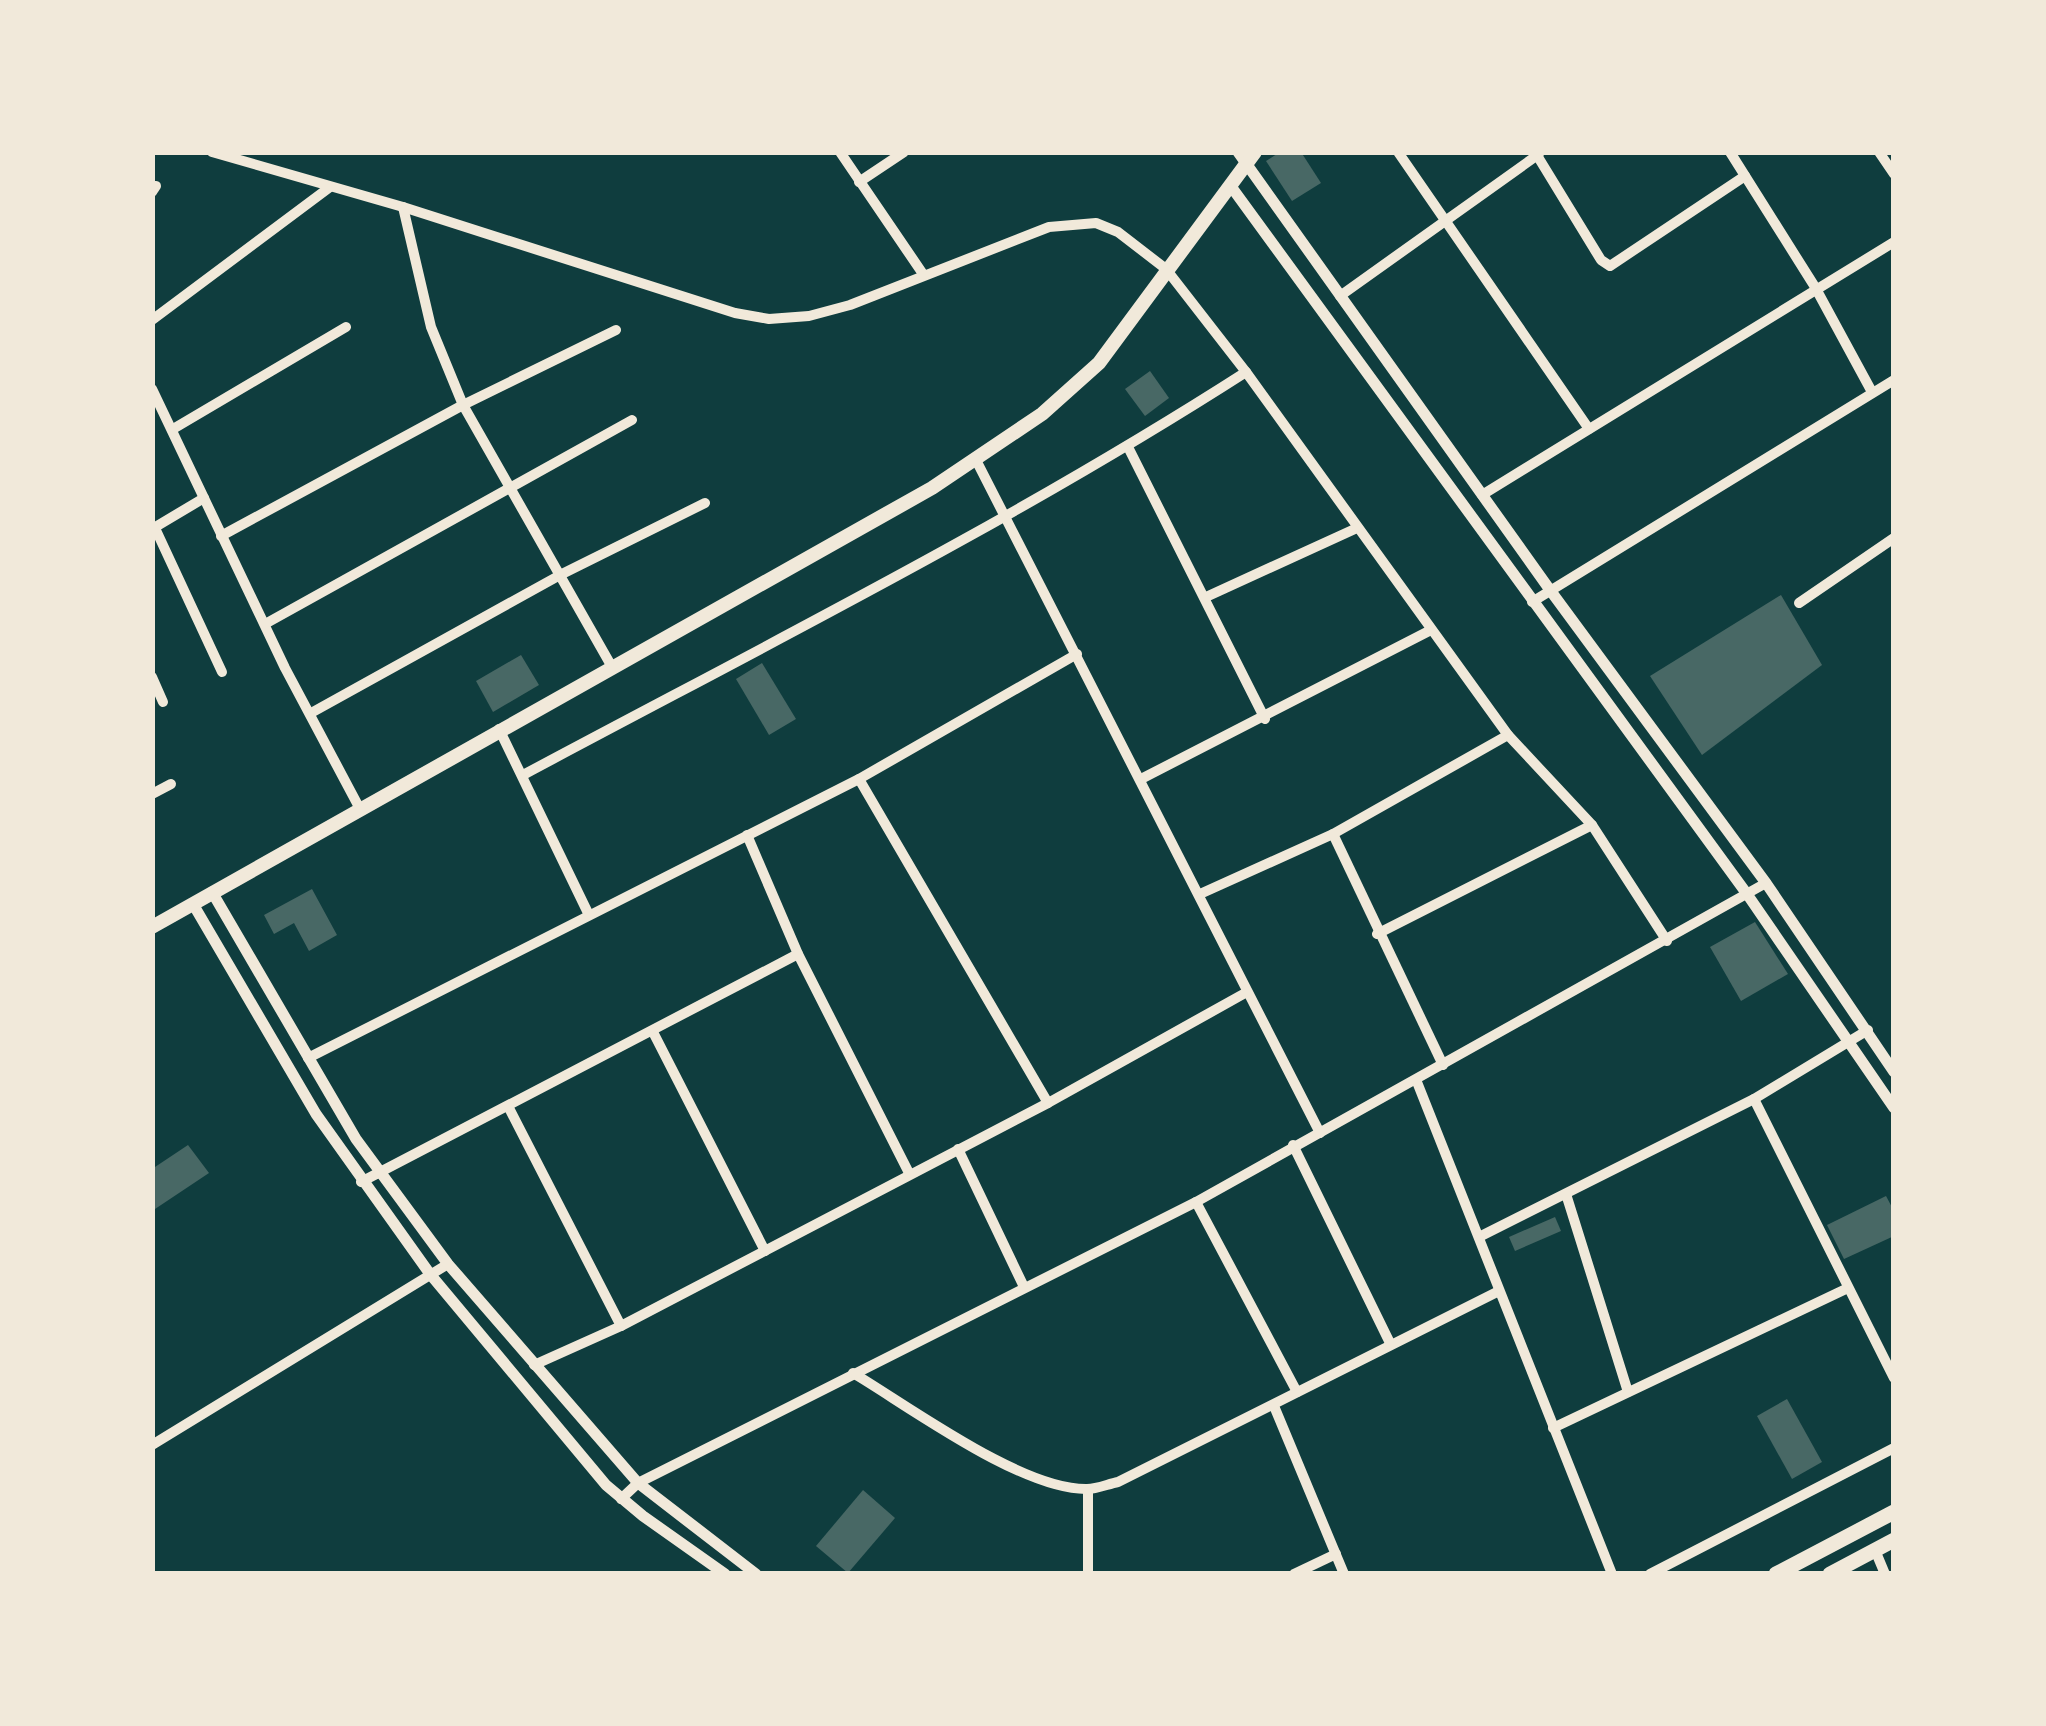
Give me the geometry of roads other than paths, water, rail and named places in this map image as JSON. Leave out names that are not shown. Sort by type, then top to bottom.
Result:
[{"type":"highway","points":[[1776,1574],[1894,1512]]},
{"type":"highway","points":[[1830,1574],[1894,1540]]},
{"type":"main road","points":[[152,927],[976,460],[1042,414],[1099,362],[1230,185],[1246,156]]},
{"type":"street","points":[[212,152],[403,207],[734,313],[769,319],[809,316],[850,305],[1049,227],[1084,223],[1118,232],[1166,269],[1246,372],[1508,735],[1592,824],[1667,941]]},
{"type":"street","points":[[840,152],[922,274]]},
{"type":"street","points":[[859,182],[904,152]]},
{"type":"street","points":[[1398,152],[1589,429]]},
{"type":"street","points":[[1730,152],[1814,287],[1872,392]]},
{"type":"street","points":[[1878,152],[1894,174]]},
{"type":"street","points":[[1340,296],[1538,153],[1591,245],[1610,266],[1744,176]]},
{"type":"street","points":[[1246,156],[1482,495],[1766,883],[1894,1072]]},
{"type":"street","points":[[1230,185],[1747,894],[1894,1108]]},
{"type":"street","points":[[152,320],[330,187]]},
{"type":"street","points":[[403,207],[432,328],[463,405],[612,667]]},
{"type":"street","points":[[1482,495],[1814,287],[1894,242]]},
{"type":"street","points":[[173,429],[346,327]]},
{"type":"street","points":[[221,536],[463,405],[616,330]]},
{"type":"street","points":[[523,775],[1006,516],[1128,447],[1246,372]]},
{"type":"street","points":[[1532,602],[1894,380]]},
{"type":"street","points":[[152,388],[221,536],[360,809]]},
{"type":"street","points":[[265,624],[632,420]]},
{"type":"street","points":[[1128,447],[1265,719]]},
{"type":"street","points":[[976,460],[1320,1133]]},
{"type":"street","points":[[204,498],[154,528],[222,672]]},
{"type":"street","points":[[311,713],[562,574],[705,503]]},
{"type":"street","points":[[1206,596],[1357,528]]},
{"type":"street","points":[[1800,603],[1894,538]]},
{"type":"street","points":[[1141,779],[1265,719],[1429,630]]},
{"type":"street","points":[[308,1058],[588,912],[859,779],[1077,654]]},
{"type":"street","points":[[152,676],[163,702]]},
{"type":"street","points":[[499,728],[588,912]]},
{"type":"street","points":[[1200,894],[1333,834],[1508,735]]},
{"type":"street","points":[[859,779],[1048,1103]]},
{"type":"street","points":[[152,794],[171,784]]},
{"type":"street","points":[[1377,934],[1592,824]]},
{"type":"street","points":[[1333,834],[1377,934],[1443,1065]]},
{"type":"street","points":[[747,835],[798,954],[910,1174]]},
{"type":"street","points":[[621,1499],[638,1483],[1196,1202],[1766,883]]},
{"type":"street","points":[[212,892],[378,1172],[448,1264],[638,1483],[756,1574]]},
{"type":"street","points":[[193,904],[362,1182],[430,1274],[621,1499],[725,1574]]},
{"type":"street","points":[[362,1182],[798,954]]},
{"type":"street","points":[[534,1365],[620,1326],[1048,1103],[1247,992]]},
{"type":"street","points":[[1481,1236],[1754,1100],[1868,1030]]},
{"type":"street","points":[[654,1032],[765,1250]]},
{"type":"street","points":[[1416,1082],[1481,1236],[1499,1291],[1612,1574]]},
{"type":"street","points":[[1754,1100],[1894,1378]]},
{"type":"street","points":[[509,1108],[620,1326]]},
{"type":"street","points":[[1293,1145],[1390,1343]]},
{"type":"street","points":[[958,1149],[1024,1287]]},
{"type":"street","points":[[1566,1194],[1628,1392]]},
{"type":"street","points":[[1196,1202],[1298,1392]]},
{"type":"street","points":[[152,1445],[448,1264]]},
{"type":"street","points":[[1553,1428],[1848,1288]]},
{"type":"street","points":[[853,1372],[1006,1464],[1050,1484],[1088,1489],[1118,1482],[1499,1291]]},
{"type":"street","points":[[1274,1406],[1344,1574]]},
{"type":"street","points":[[1650,1574],[1894,1448]]},
{"type":"street","points":[[1088,1489],[1088,1574]]},
{"type":"street","points":[[1874,1550],[1885,1574]]},
{"type":"street","points":[[1294,1574],[1336,1554]]}]
